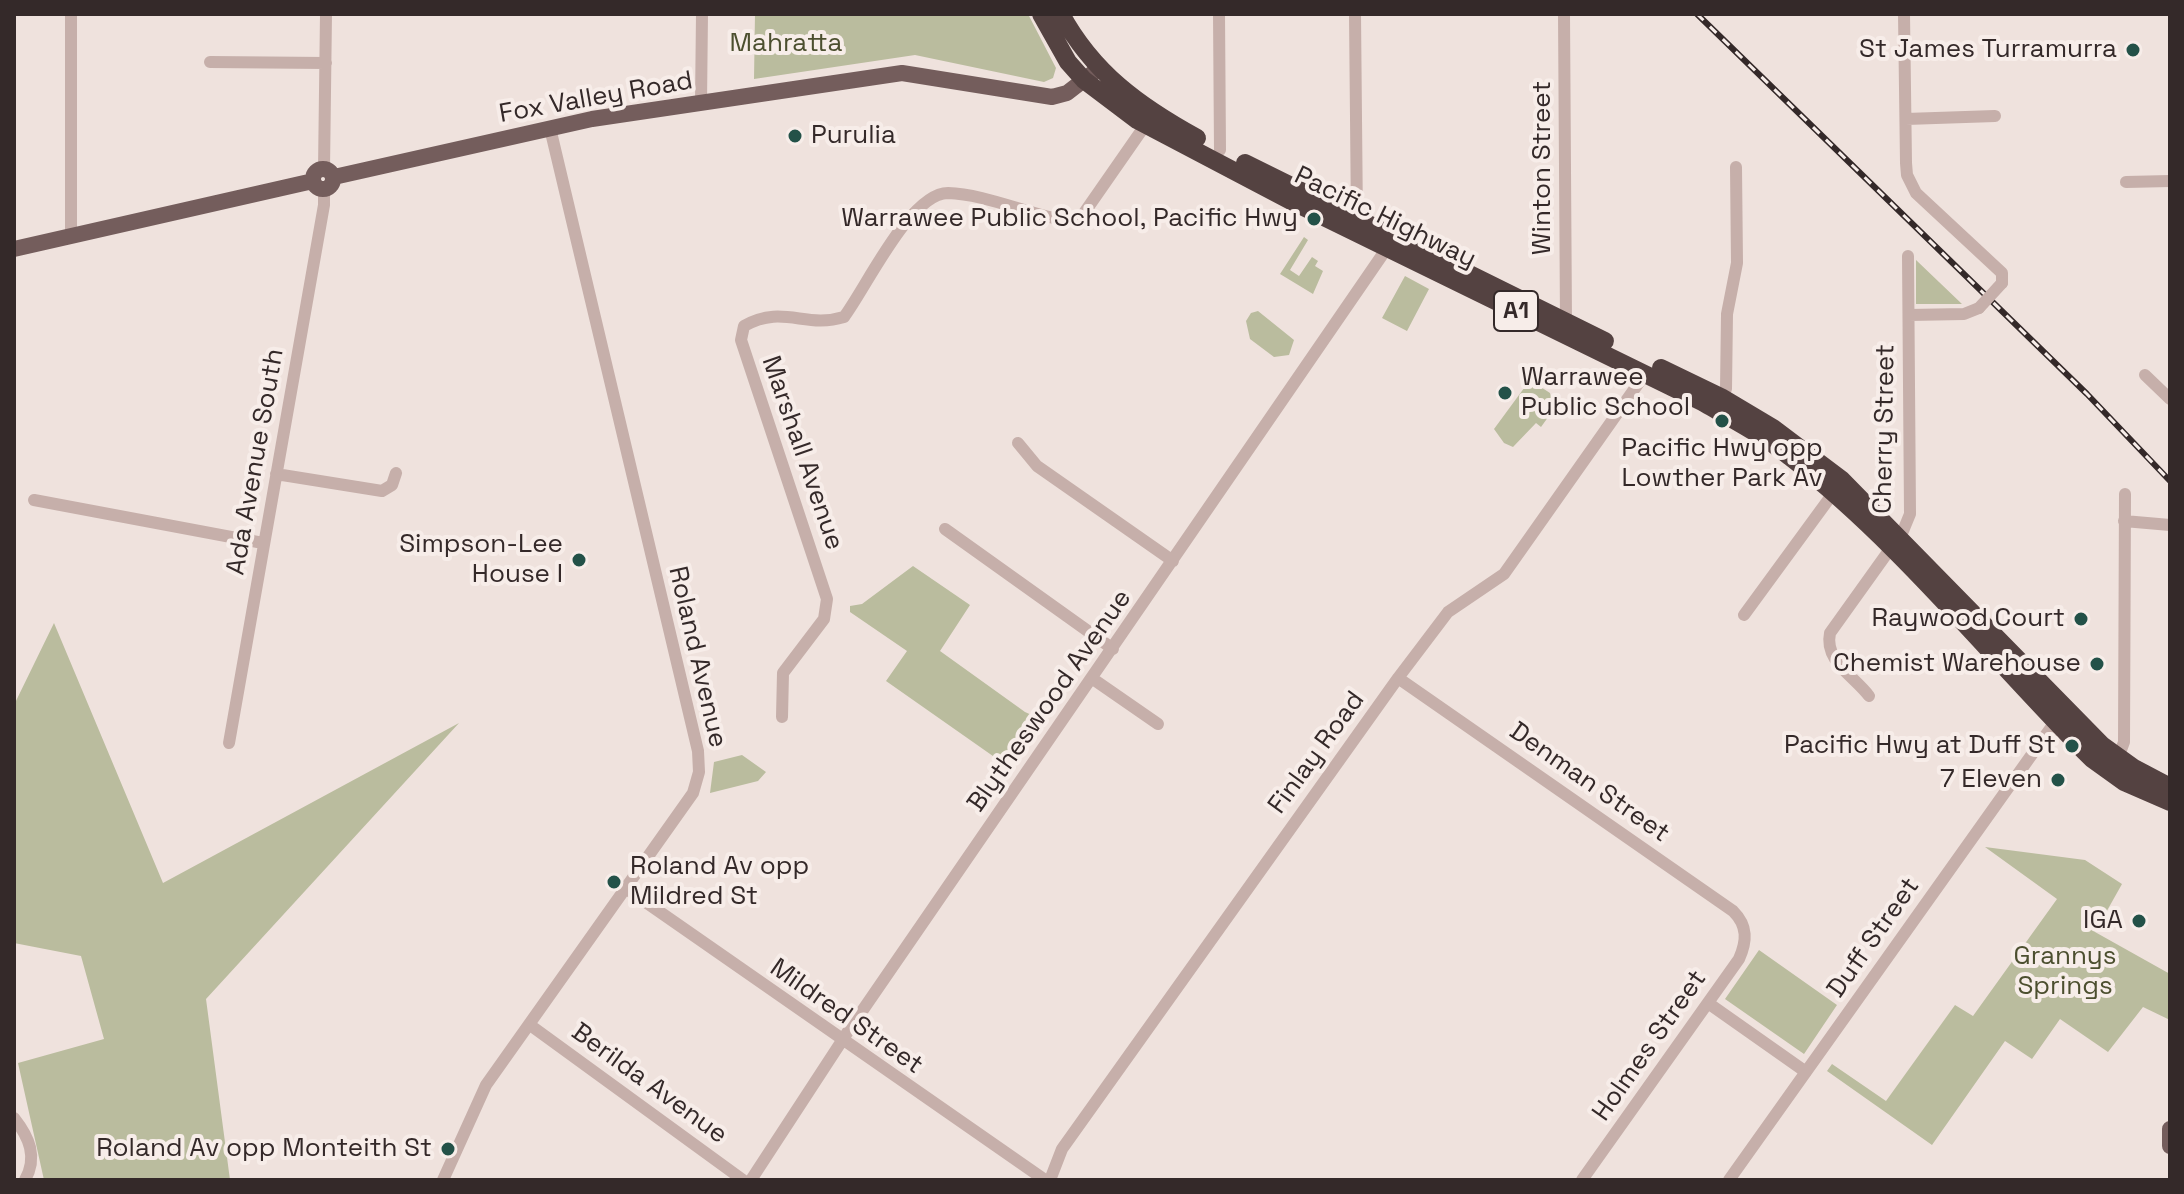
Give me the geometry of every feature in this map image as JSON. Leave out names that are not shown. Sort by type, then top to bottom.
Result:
[{"type":"highway","name":"Pacific Highway","points":[[1041,14],[1066,60],[1152,113],[1356,225],[1387,248],[1645,374],[1760,435],[1895,541],[2065,709],[2114,765],[2170,787]]},
{"type":"highway","name":"Pacific Highway","points":[[1061,14],[1091,74],[1146,124],[1566,321],[1721,397],[1773,428],[1842,480],[2055,722],[2170,802]]},
{"type":"main road","name":"Fox Valley Road","points":[[14,249],[550,128],[701,103],[902,73],[1048,97],[1067,93],[1091,74]]},
{"type":"main road","points":[[2170,1129],[2170,1146]]},
{"type":"street","points":[[71,14],[71,237]]},
{"type":"street","name":"Ada Avenue South","points":[[229,743],[324,205],[326,14]]},
{"type":"street","points":[[701,103],[702,14]]},
{"type":"street","points":[[1219,14],[1220,150]]},
{"type":"street","points":[[1355,14],[1356,225]]},
{"type":"street","name":"Winton Street","points":[[1564,14],[1566,321]]},
{"type":"street","points":[[1904,14],[1911,14]]},
{"type":"street","name":"Cherry Street","points":[[1904,14],[1910,184],[2002,273],[2002,283],[1979,308],[1964,314],[1909,315]]},
{"type":"street","points":[[210,62],[326,63]]},
{"type":"street","points":[[1906,119],[1995,116]]},
{"type":"street","name":"Marshall Avenue","points":[[782,717],[783,673],[824,619],[827,599],[741,340],[744,326],[764,315],[829,322],[844,317],[912,214],[928,198],[946,193],[1068,221],[1082,216],[1092,207],[1146,124]]},
{"type":"street","name":"Roland Avenue","points":[[444,1180],[486,1085],[693,793],[699,762],[550,128]]},
{"type":"street","points":[[1721,397],[1726,389],[1727,314],[1737,263],[1736,167]]},
{"type":"street","points":[[2126,182],[2170,181]]},
{"type":"street","name":"Blytheswood Avenue","points":[[751,1180],[842,1041],[1387,248]]},
{"type":"street","name":"Cherry Street","points":[[1869,696],[1832,656],[1829,642],[1830,633],[1895,541],[1910,514],[1908,256]]},
{"type":"street","name":"Finlay Road","points":[[1048,1180],[1062,1149],[1398,678],[1448,612],[1504,574],[1645,374]]},
{"type":"street","points":[[2145,375],[2170,399]]},
{"type":"street","points":[[1018,443],[1037,466],[1173,561]]},
{"type":"street","points":[[276,474],[382,491],[392,485],[396,473]]},
{"type":"street","points":[[1744,615],[1834,492]]},
{"type":"street","points":[[2114,765],[2124,742],[2125,494]]},
{"type":"street","points":[[34,500],[263,543]]},
{"type":"street","points":[[2124,521],[2170,525]]},
{"type":"street","points":[[945,529],[1113,649]]},
{"type":"street","name":"Denman Street","points":[[1398,678],[1733,911],[1746,933]]},
{"type":"street","points":[[1093,679],[1158,724]]},
{"type":"street","name":"Duff Street","points":[[1729,1180],[2055,722]]},
{"type":"street","name":"Mildred Street","points":[[624,887],[842,1041],[1048,1180]]},
{"type":"street","name":"Holmes Street","points":[[1582,1180],[1739,959],[1746,933]]},
{"type":"street","points":[[1708,1003],[1806,1072]]},
{"type":"street","name":"Berilda Avenue","points":[[530,1025],[743,1180]]},
{"type":"street","points":[[14,1118],[28,1136],[32,1152],[25,1180]]},
{"type":"green space","name":"Mahratta","points":[[755,14],[1028,14],[1056,68],[1053,78],[1044,82],[915,55],[754,79]]},
{"type":"green space","points":[[1304,237],[1308,240],[1290,270],[1299,276],[1312,257],[1318,261],[1315,266],[1323,271],[1313,294],[1280,274]]},
{"type":"green space","points":[[1916,260],[1962,304],[1916,304]]},
{"type":"green space","points":[[1405,276],[1429,289],[1407,331],[1382,318]]},
{"type":"green space","points":[[1258,311],[1294,340],[1289,355],[1274,357],[1250,339],[1246,321],[1251,313]]},
{"type":"green space","points":[[1530,380],[1550,393],[1554,409],[1541,427],[1536,423],[1513,447],[1504,443],[1494,429]]},
{"type":"green space","points":[[913,566],[970,605],[940,651],[1025,712],[1045,721],[1010,768],[886,681],[907,651],[850,612],[850,606],[862,604]]},
{"type":"green space","points":[[54,623],[163,883],[459,723],[206,999],[230,1180],[44,1180],[18,1063],[104,1039],[81,956],[14,943],[14,705]]},
{"type":"green space","points":[[742,755],[766,772],[758,781],[710,793],[714,762]]},
{"type":"green space","name":"Grannys Springs","points":[[1985,847],[2085,860],[2122,884],[2095,932],[2170,974],[2170,1020],[2143,1007],[2108,1052],[2060,1019],[2032,1059],[2005,1041],[1932,1145],[1827,1071],[1832,1064],[1886,1101],[1955,1005],[1973,1016],[2057,899]]},
{"type":"green space","points":[[1759,950],[1837,1005],[1804,1054],[1725,999]]},
{"type":"railway","points":[[1697,14],[2087,394],[2170,481]]},
{"type":"place","name":"St James Turramurra","points":[[2133,50]]},
{"type":"place","name":"Purulia","points":[[795,136]]},
{"type":"place","name":"Warrawee Public School, Pacific Hwy","points":[[1314,219]]},
{"type":"place","name":"Warrawee Public School","points":[[1505,393]]},
{"type":"place","name":"Pacific Hwy opp Lowther Park Av","points":[[1722,421]]},
{"type":"place","name":"Simpson-Lee House I","points":[[579,560]]},
{"type":"place","name":"Raywood Court","points":[[2081,619]]},
{"type":"place","name":"Chemist Warehouse","points":[[2097,664]]},
{"type":"place","name":"Pacific Hwy at Duff St","points":[[2072,746]]},
{"type":"place","name":"7 Eleven","points":[[2058,780]]},
{"type":"place","name":"Roland Av opp Mildred St","points":[[614,882]]},
{"type":"place","name":"IGA","points":[[2139,921]]},
{"type":"place","name":"Roland Av opp Monteith St","points":[[448,1149]]}]
